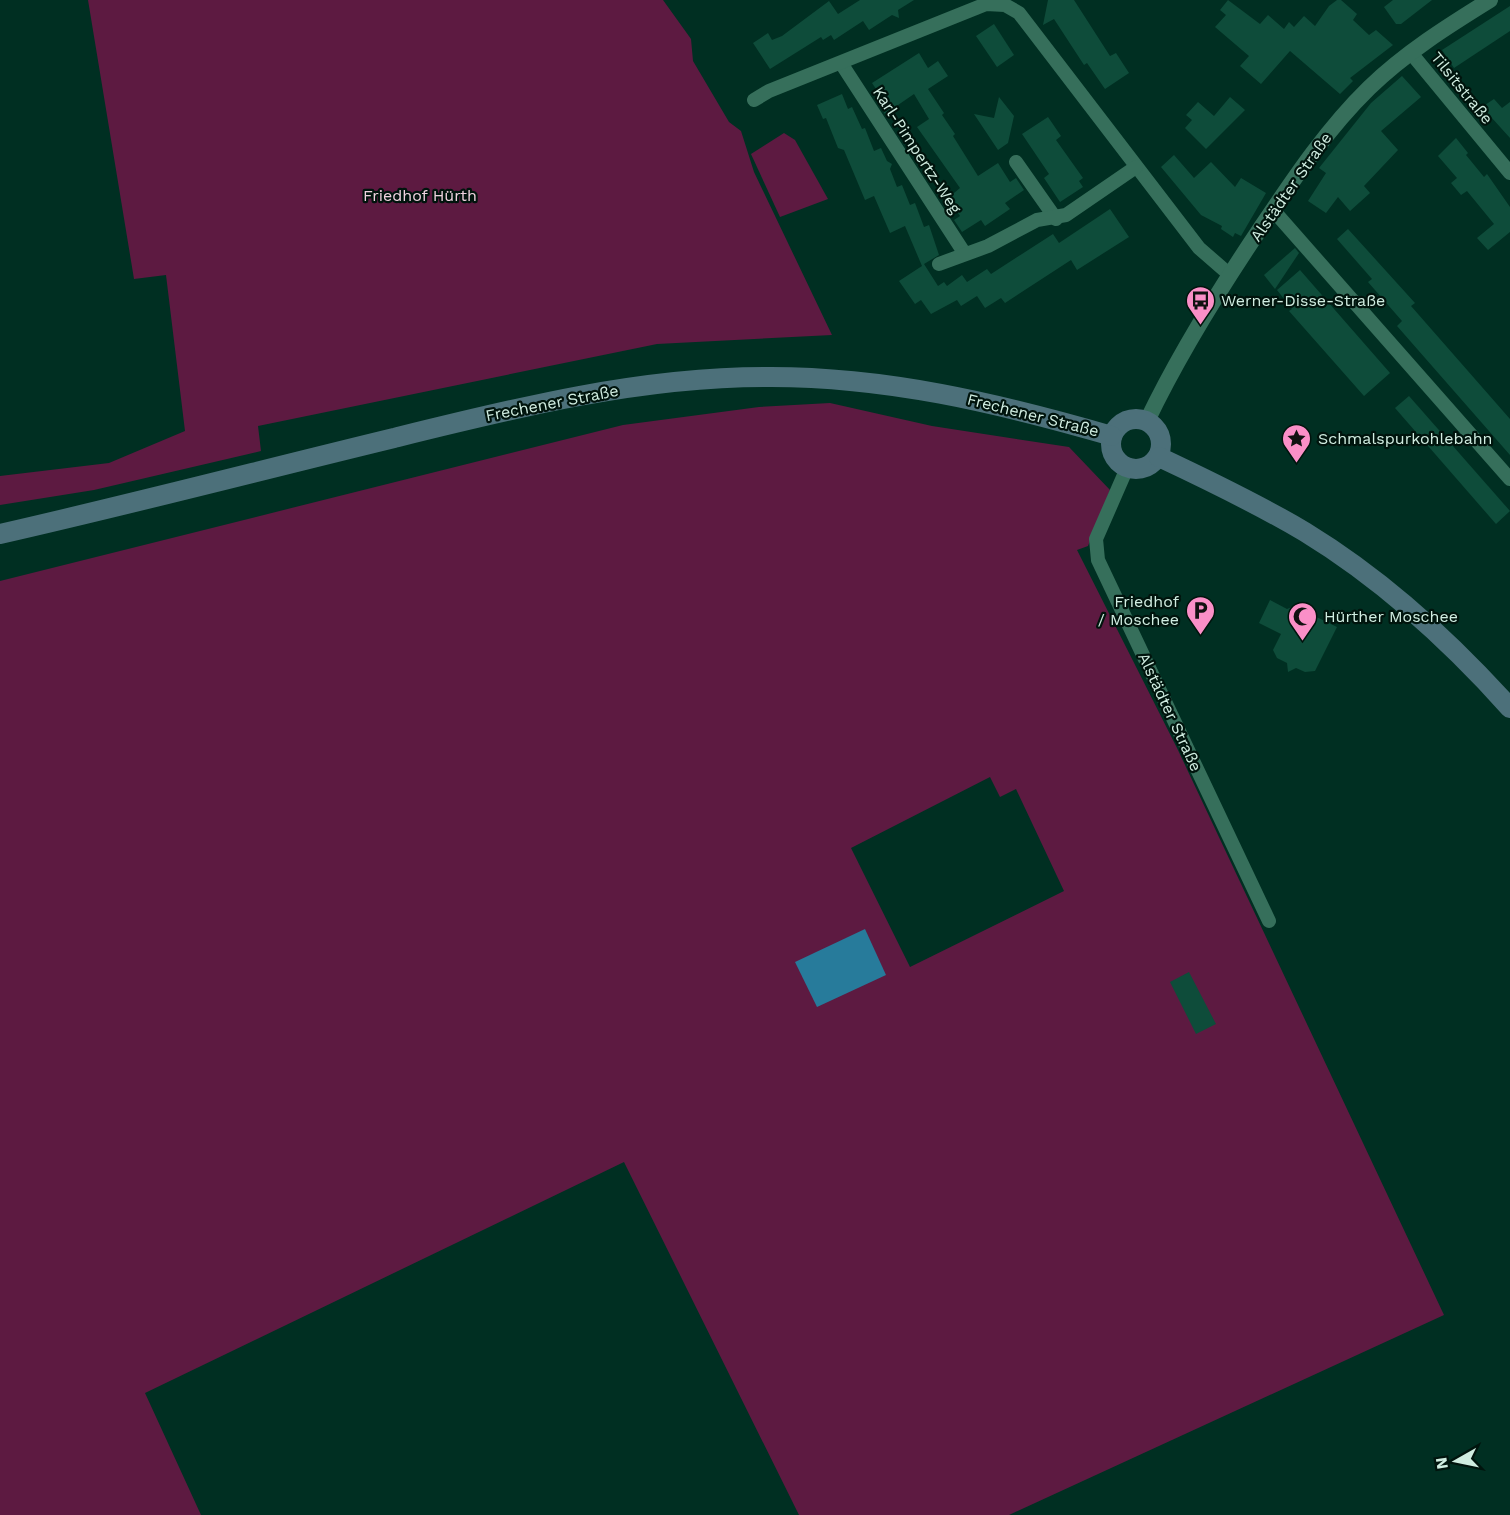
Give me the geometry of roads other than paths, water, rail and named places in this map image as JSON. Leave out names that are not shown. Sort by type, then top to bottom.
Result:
[{"type":"main road","name":"Frechener Straße","points":[[0,534],[520,407],[609,391],[693,381],[764,377],[827,379],[919,388],[1015,408],[1112,436]]},
{"type":"main road","points":[[1130,419],[1147,421],[1159,432],[1161,449],[1159,457],[1142,470],[1127,468],[1113,455],[1112,436],[1122,423],[1130,419]]},
{"type":"main road","points":[[1159,457],[1257,505],[1307,533],[1381,586],[1433,628],[1510,708]]},
{"type":"street","name":"Alstädter Straße","points":[[1147,421],[1230,275],[1273,210],[1341,118],[1370,88],[1411,52],[1490,0]]},
{"type":"street","points":[[754,100],[769,91],[986,4],[1005,2],[1019,13],[1199,248],[1230,275]]},
{"type":"street","name":"Tilsitstraße","points":[[1411,52],[1510,173]]},
{"type":"street","name":"Karl-Pimpertz-Weg","points":[[841,63],[965,254]]},
{"type":"street","points":[[1017,162],[1056,219]]},
{"type":"street","points":[[939,264],[988,246],[1037,220],[1056,219],[1066,215],[1136,167]]},
{"type":"street","points":[[1273,210],[1510,479]]},
{"type":"street","name":"Alstädter Straße","points":[[1127,468],[1096,539],[1098,560],[1269,921]]},
{"type":"water","points":[[865,929],[886,975],[817,1007],[795,962]]},
{"type":"place","name":"Werner-Disse-Straße","points":[[1200,326]]},
{"type":"place","name":"Schmalspurkohlebahn","points":[[1297,464]]},
{"type":"place","name":"Friedhof / Moschee","points":[[1200,636]]},
{"type":"place","name":"Hürther Moschee","points":[[1303,642]]},
{"type":"park label","name":"Friedhof Hürth","points":[[420,195]]}]
